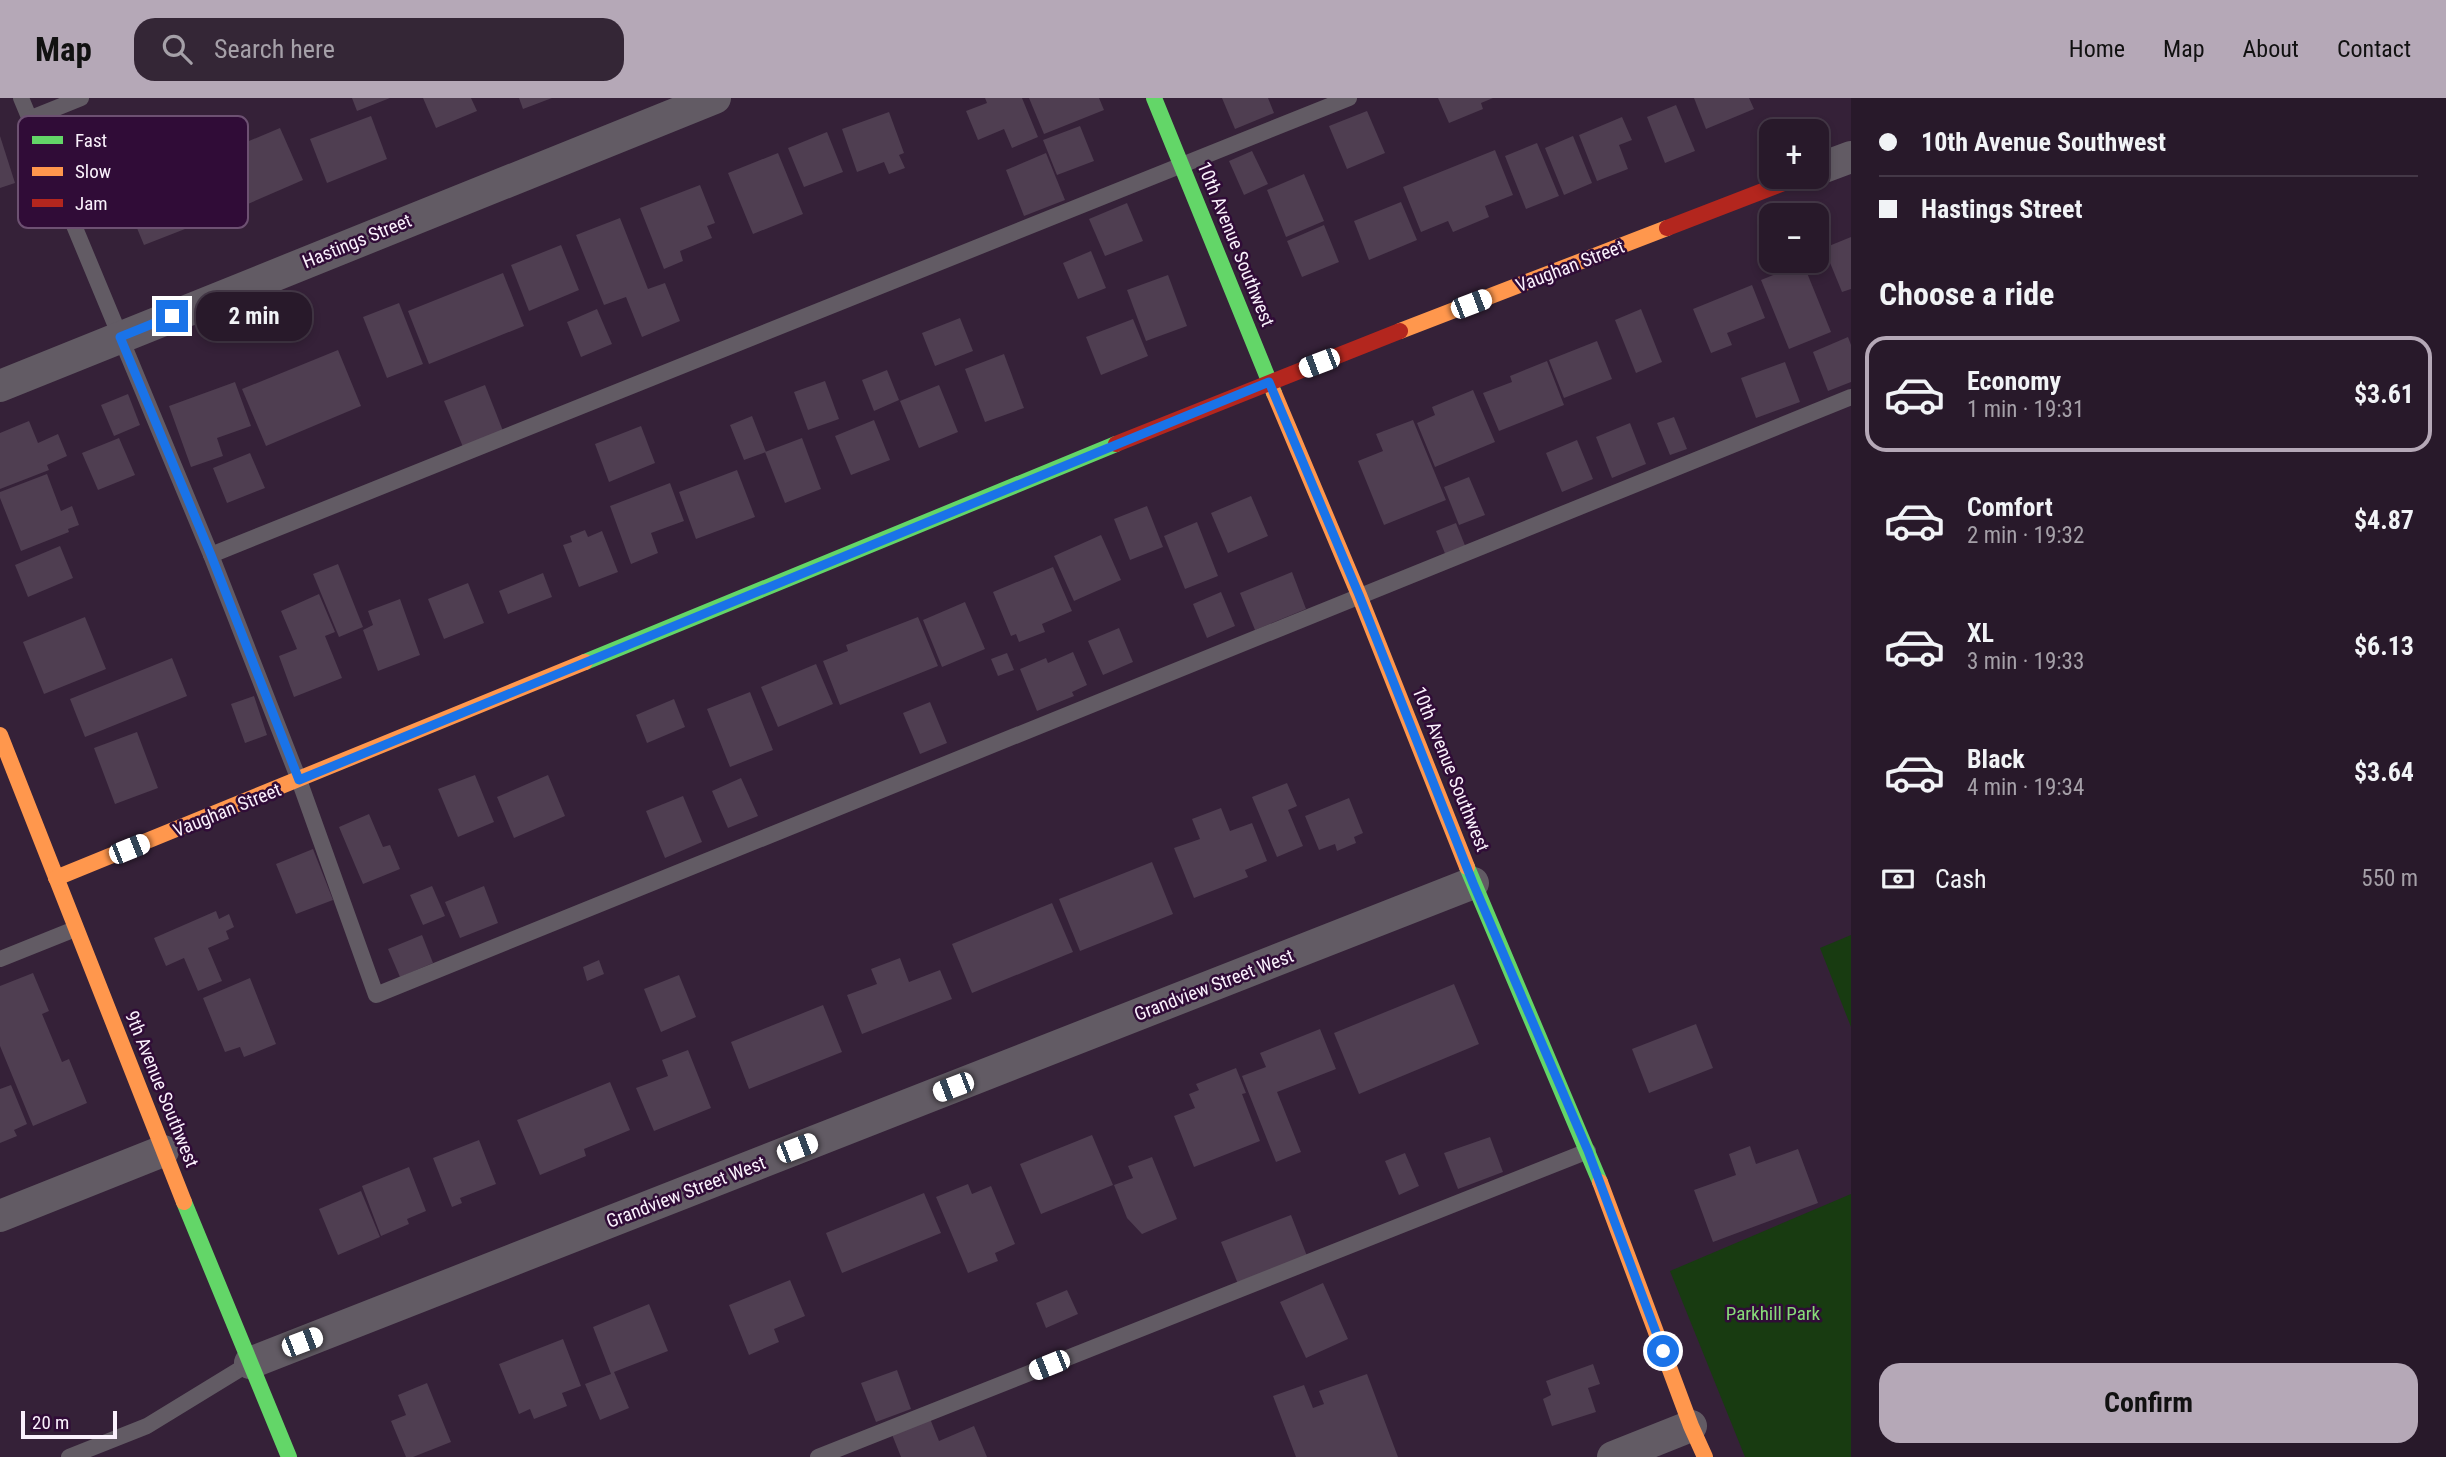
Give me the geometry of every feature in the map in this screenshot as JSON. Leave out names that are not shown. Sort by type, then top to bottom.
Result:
[{"type":"street","name":"Hastings Street","points":[[0,386],[715,98]]},
{"type":"street","name":"10th Avenue Southwest","points":[[1154,98],[1359,595],[1473,883],[1588,1151],[1705,1457]]},
{"type":"street","points":[[1829,165],[1851,157]]},
{"type":"street","name":"Vaughan Street","points":[[57,878],[1269,382],[1769,189]]},
{"type":"street","name":"9th Avenue Southwest","points":[[0,735],[163,1151],[289,1457]]},
{"type":"street","name":"Grandview Street West","points":[[250,1363],[1473,883]]},
{"type":"street","points":[[0,1216],[163,1151]]},
{"type":"street","points":[[1613,1457],[1691,1426]]},
{"type":"lane","points":[[21,98],[28,116]]},
{"type":"lane","points":[[36,116],[81,98]]},
{"type":"lane","points":[[211,555],[1349,98]]},
{"type":"lane","points":[[74,228],[211,555],[299,780],[376,995],[1851,397]]},
{"type":"lane","points":[[0,960],[75,929]]},
{"type":"lane","points":[[818,1457],[1588,1151]]},
{"type":"lane","points":[[69,1457],[147,1426],[250,1363]]},
{"type":"green space","points":[[1851,935],[1851,1027],[1820,948]]},
{"type":"green space","name":"Parkhill Park","points":[[1851,1194],[1851,1457],[1745,1457],[1670,1271]]},
{"type":"building","points":[[352,98],[390,98],[357,111]]},
{"type":"building","points":[[423,98],[471,98],[477,111],[436,128]]},
{"type":"building","points":[[519,98],[552,98],[523,109]]},
{"type":"building","points":[[985,98],[1022,98],[1038,137],[1012,148],[1004,129],[978,140],[966,111],[987,103]]},
{"type":"building","points":[[1029,98],[1099,98],[1104,110],[1044,134]]},
{"type":"building","points":[[1222,98],[1268,98],[1274,113],[1235,129]]},
{"type":"building","points":[[1438,98],[1493,98],[1481,103],[1483,109],[1449,123]]},
{"type":"building","points":[[1694,98],[1749,98],[1754,109],[1706,129]]},
{"type":"building","points":[[1676,105],[1695,151],[1665,163],[1647,117]]},
{"type":"building","points":[[1367,111],[1385,153],[1347,169],[1329,126]]},
{"type":"building","points":[[889,112],[904,153],[899,155],[905,168],[889,174],[884,162],[857,172],[842,129]]},
{"type":"building","points":[[371,116],[387,159],[327,183],[310,139]]},
{"type":"building","points":[[1622,117],[1632,140],[1619,145],[1628,169],[1597,181],[1579,135]]},
{"type":"building","points":[[1080,126],[1094,161],[1057,175],[1043,140]]},
{"type":"building","points":[[280,128],[303,180],[248,204],[248,141]]},
{"type":"building","points":[[827,132],[843,172],[804,187],[788,148]]},
{"type":"building","points":[[0,136],[15,183],[0,188]]},
{"type":"building","points":[[1573,136],[1592,183],[1564,195],[1545,148]]},
{"type":"building","points":[[1537,143],[1559,196],[1526,209],[1505,156]]},
{"type":"building","points":[[1495,150],[1513,195],[1485,206],[1489,217],[1453,232],[1448,221],[1421,232],[1403,187]]},
{"type":"building","points":[[1252,151],[1268,184],[1244,195],[1229,161]]},
{"type":"building","points":[[778,153],[803,214],[753,234],[728,173]]},
{"type":"building","points":[[1046,153],[1065,200],[1024,216],[1006,170]]},
{"type":"building","points":[[1304,174],[1324,221],[1286,237],[1267,190]]},
{"type":"building","points":[[700,185],[715,223],[707,226],[712,238],[680,251],[683,261],[664,269],[640,208]]},
{"type":"building","points":[[1401,202],[1417,240],[1369,260],[1354,221]]},
{"type":"building","points":[[1127,203],[1143,241],[1105,256],[1089,219]]},
{"type":"building","points":[[620,218],[648,289],[665,283],[680,321],[642,337],[626,297],[604,305],[576,235]]},
{"type":"building","points":[[1324,225],[1339,262],[1302,277],[1287,241]]},
{"type":"building","points":[[137,228],[185,229],[144,245]]},
{"type":"building","points":[[1851,237],[1851,289],[1842,292],[1829,260],[1829,246]]},
{"type":"building","points":[[561,245],[579,290],[529,311],[511,265]]},
{"type":"building","points":[[1091,251],[1106,288],[1078,299],[1063,263]]},
{"type":"building","points":[[503,273],[524,326],[429,364],[408,311]]},
{"type":"building","points":[[1778,273],[1807,273],[1831,332],[1789,349],[1761,280]]},
{"type":"building","points":[[1168,275],[1187,326],[1146,341],[1127,290]]},
{"type":"building","points":[[1752,285],[1765,318],[1727,333],[1732,345],[1711,353],[1693,309]]},
{"type":"building","points":[[399,303],[423,364],[387,378],[363,317]]},
{"type":"building","points":[[597,309],[612,344],[581,357],[567,322]]},
{"type":"building","points":[[1641,309],[1662,362],[1636,373],[1615,320]]},
{"type":"building","points":[[960,318],[973,351],[935,366],[922,333]]},
{"type":"building","points":[[1133,319],[1148,356],[1101,375],[1086,337]]},
{"type":"building","points":[[1848,337],[1851,345],[1851,382],[1828,391],[1813,352]]},
{"type":"building","points":[[1597,341],[1612,379],[1564,398],[1549,360]]},
{"type":"building","points":[[338,350],[361,406],[266,446],[242,389]]},
{"type":"building","points":[[1004,354],[1024,408],[985,422],[965,369]]},
{"type":"building","points":[[1547,361],[1564,405],[1499,431],[1483,393],[1512,382],[1510,376]]},
{"type":"building","points":[[1785,362],[1800,402],[1756,418],[1741,378]]},
{"type":"building","points":[[887,370],[899,400],[874,411],[862,380]]},
{"type":"building","points":[[825,381],[839,419],[808,430],[794,392]]},
{"type":"building","points":[[235,382],[251,426],[217,438],[223,456],[191,467],[169,406]]},
{"type":"building","points":[[485,385],[503,431],[463,447],[444,401]]},
{"type":"building","points":[[939,385],[958,432],[919,448],[900,401]]},
{"type":"building","points":[[1473,390],[1495,442],[1435,467],[1417,423],[1435,415],[1432,407]]},
{"type":"building","points":[[128,394],[140,425],[114,436],[101,405]]},
{"type":"building","points":[[752,416],[766,452],[744,460],[730,425]]},
{"type":"building","points":[[1674,417],[1687,449],[1670,455],[1657,423]]},
{"type":"building","points":[[874,420],[890,460],[851,475],[835,436]]},
{"type":"building","points":[[1413,420],[1446,500],[1384,525],[1358,461],[1383,451],[1376,434]]},
{"type":"building","points":[[29,421],[38,443],[58,434],[67,456],[47,465],[49,470],[0,489],[0,433]]},
{"type":"building","points":[[1630,423],[1646,464],[1612,478],[1596,437]]},
{"type":"building","points":[[641,426],[655,463],[609,482],[595,444]]},
{"type":"building","points":[[119,438],[135,475],[98,490],[82,453]]},
{"type":"building","points":[[802,438],[821,489],[785,503],[765,452]]},
{"type":"building","points":[[1577,440],[1593,479],[1562,492],[1546,453]]},
{"type":"building","points":[[250,453],[265,488],[227,503],[213,468]]},
{"type":"building","points":[[737,470],[755,517],[696,539],[679,492]]},
{"type":"building","points":[[47,474],[61,511],[72,506],[79,525],[68,529],[69,532],[21,551],[0,492]]},
{"type":"building","points":[[1469,477],[1485,515],[1459,525],[1444,487]]},
{"type":"building","points":[[670,483],[684,521],[651,533],[658,553],[631,564],[610,506]]},
{"type":"building","points":[[1251,496],[1268,536],[1228,553],[1211,513]]},
{"type":"building","points":[[1147,506],[1163,547],[1130,560],[1114,519]]},
{"type":"building","points":[[1197,522],[1218,576],[1185,589],[1164,536]]},
{"type":"building","points":[[1456,523],[1466,548],[1446,556],[1436,531]]},
{"type":"building","points":[[585,530],[588,537],[602,531],[618,572],[579,587],[563,545],[572,542],[570,536]]},
{"type":"building","points":[[1101,535],[1121,580],[1074,601],[1054,556]]},
{"type":"building","points":[[60,546],[73,578],[28,597],[15,565]]},
{"type":"building","points":[[338,564],[363,627],[339,637],[313,574]]},
{"type":"building","points":[[1053,567],[1072,611],[1042,624],[1045,632],[1019,642],[1016,634],[1011,636],[993,592]]},
{"type":"building","points":[[1292,572],[1306,609],[1255,630],[1240,593]]},
{"type":"building","points":[[543,573],[552,597],[508,614],[499,591]]},
{"type":"building","points":[[468,583],[484,623],[444,639],[428,599]]},
{"type":"building","points":[[1221,592],[1235,626],[1207,638],[1193,604]]},
{"type":"building","points":[[319,594],[335,632],[325,636],[342,678],[294,697],[279,656],[297,649],[281,611]]},
{"type":"building","points":[[400,599],[420,655],[378,671],[363,630],[373,625],[368,611]]},
{"type":"building","points":[[965,602],[985,649],[942,667],[923,620]]},
{"type":"building","points":[[85,617],[106,669],[44,694],[23,642]]},
{"type":"building","points":[[918,617],[938,666],[840,705],[823,661],[848,651],[846,645]]},
{"type":"building","points":[[1119,628],[1133,662],[1103,675],[1088,641]]},
{"type":"building","points":[[1073,652],[1087,685],[1072,692],[1074,696],[1037,711],[1020,669],[1046,658],[1048,663]]},
{"type":"building","points":[[1007,653],[1014,670],[998,676],[991,659]]},
{"type":"building","points":[[172,658],[187,696],[85,737],[70,699]]},
{"type":"building","points":[[816,664],[833,704],[778,727],[761,687]]},
{"type":"building","points":[[750,692],[773,750],[730,767],[707,709]]},
{"type":"building","points":[[254,696],[267,735],[245,743],[231,704]]},
{"type":"building","points":[[674,699],[685,727],[647,743],[636,715]]},
{"type":"building","points":[[930,702],[947,743],[920,754],[903,713]]},
{"type":"building","points":[[137,732],[158,788],[115,804],[94,748]]},
{"type":"building","points":[[475,775],[494,822],[458,837],[438,789]]},
{"type":"building","points":[[548,775],[565,816],[514,838],[497,797]]},
{"type":"building","points":[[741,778],[758,816],[728,828],[712,791]]},
{"type":"building","points":[[1287,783],[1297,806],[1288,810],[1303,846],[1277,857],[1252,797]]},
{"type":"building","points":[[683,796],[702,842],[665,858],[646,811]]},
{"type":"building","points":[[1349,798],[1363,833],[1354,837],[1356,843],[1337,851],[1335,844],[1319,850],[1305,816]]},
{"type":"building","points":[[1221,808],[1230,831],[1252,823],[1267,861],[1245,870],[1248,877],[1194,898],[1174,848],[1200,839],[1192,819]]},
{"type":"building","points":[[369,814],[383,847],[390,845],[400,869],[363,884],[339,827]]},
{"type":"building","points":[[313,849],[333,900],[296,914],[276,864]]},
{"type":"building","points":[[1152,862],[1173,914],[1080,951],[1059,899]]},
{"type":"building","points":[[432,886],[445,916],[423,925],[410,895]]},
{"type":"building","points":[[484,886],[498,923],[460,938],[445,902]]},
{"type":"building","points":[[1052,903],[1073,952],[972,993],[952,944]]},
{"type":"building","points":[[216,911],[219,919],[229,914],[234,927],[226,931],[229,939],[208,948],[222,981],[198,991],[184,958],[166,966],[154,938]]},
{"type":"building","points":[[422,935],[433,963],[400,977],[388,949]]},
{"type":"building","points":[[900,958],[909,982],[940,970],[952,999],[862,1034],[847,995],[877,984],[871,969]]},
{"type":"building","points":[[599,960],[604,974],[587,981],[583,967]]},
{"type":"building","points":[[33,973],[49,1011],[42,1014],[62,1062],[69,1059],[87,1103],[33,1126],[0,1046],[0,986]]},
{"type":"building","points":[[679,975],[696,1017],[661,1032],[644,989]]},
{"type":"building","points":[[250,978],[276,1044],[244,1057],[240,1047],[225,1052],[203,998]]},
{"type":"building","points":[[1454,984],[1479,1044],[1359,1094],[1334,1033]]},
{"type":"building","points":[[823,1005],[842,1052],[749,1089],[731,1042]]},
{"type":"building","points":[[1696,1024],[1713,1068],[1649,1093],[1632,1049]]},
{"type":"building","points":[[1320,1029],[1336,1069],[1277,1092],[1301,1152],[1276,1162],[1242,1076],[1266,1067],[1260,1053]]},
{"type":"building","points":[[688,1050],[711,1108],[654,1131],[636,1088],[668,1076],[662,1060]]},
{"type":"building","points":[[1236,1068],[1246,1093],[1242,1094],[1260,1141],[1194,1167],[1174,1116],[1195,1108],[1189,1094],[1199,1090],[1196,1084]]},
{"type":"building","points":[[610,1082],[630,1130],[584,1149],[586,1156],[540,1175],[517,1120]]},
{"type":"building","points":[[11,1085],[27,1124],[14,1130],[17,1136],[0,1143],[0,1089]]},
{"type":"building","points":[[1092,1135],[1113,1185],[1041,1214],[1020,1164]]},
{"type":"building","points":[[1490,1137],[1503,1172],[1458,1189],[1444,1153]]},
{"type":"building","points":[[479,1140],[496,1184],[460,1198],[462,1203],[452,1207],[433,1158]]},
{"type":"building","points":[[1750,1146],[1756,1164],[1798,1149],[1818,1203],[1713,1242],[1694,1190],[1736,1175],[1729,1154]]},
{"type":"building","points":[[1405,1153],[1419,1186],[1399,1195],[1385,1161]]},
{"type":"building","points":[[1152,1157],[1177,1219],[1142,1234],[1127,1218],[1114,1185],[1133,1178],[1128,1166]]},
{"type":"building","points":[[409,1167],[426,1211],[407,1219],[409,1224],[381,1236],[362,1186]]},
{"type":"building","points":[[968,1184],[972,1194],[991,1186],[1015,1244],[995,1253],[998,1261],[968,1273],[936,1197]]},
{"type":"building","points":[[361,1191],[380,1237],[338,1255],[319,1209]]},
{"type":"building","points":[[924,1193],[941,1233],[842,1273],[826,1233]]},
{"type":"building","points":[[1291,1215],[1307,1256],[1238,1284],[1221,1242]]},
{"type":"building","points":[[790,1280],[805,1316],[774,1329],[779,1342],[749,1355],[729,1305]]},
{"type":"building","points":[[1323,1283],[1348,1339],[1306,1358],[1280,1302]]},
{"type":"building","points":[[1067,1290],[1078,1314],[1046,1328],[1036,1303]]},
{"type":"building","points":[[649,1304],[668,1351],[614,1372],[629,1408],[600,1420],[585,1384],[611,1374],[593,1327]]},
{"type":"building","points":[[563,1339],[581,1386],[562,1393],[567,1406],[534,1419],[530,1409],[519,1414],[499,1364]]},
{"type":"building","points":[[1593,1364],[1600,1384],[1588,1388],[1596,1412],[1552,1426],[1543,1399],[1551,1395],[1546,1381]]},
{"type":"building","points":[[897,1370],[911,1409],[876,1422],[861,1383]]},
{"type":"building","points":[[1367,1374],[1398,1457],[1296,1457],[1273,1396],[1304,1385],[1313,1408],[1324,1404],[1319,1391]]},
{"type":"building","points":[[427,1383],[451,1442],[413,1457],[406,1457],[391,1421],[406,1415],[398,1395]]},
{"type":"building","points":[[929,1416],[939,1441],[974,1426],[987,1457],[901,1457],[891,1432]]},
{"type":"traffic: fast","points":[[1154,98],[1274,393]]},
{"type":"traffic: fast","points":[[585,662],[1116,444]]},
{"type":"traffic: fast","points":[[1467,867],[1600,1182]]},
{"type":"traffic: fast","points":[[184,1202],[289,1457]]},
{"type":"traffic: slow","points":[[1400,331],[1667,228]]},
{"type":"traffic: slow","points":[[1274,393],[1359,595],[1467,867]]},
{"type":"traffic: slow","points":[[56,878],[585,662]]},
{"type":"traffic: slow","points":[[0,735],[184,1202]]},
{"type":"traffic: slow","points":[[1600,1182],[1705,1457]]},
{"type":"traffic: jam","points":[[1667,228],[1768,189]]},
{"type":"traffic: jam","points":[[1116,444],[1400,331]]},
{"type":"route","points":[[172,316],[120,337],[211,555],[299,780],[1269,382],[1359,595],[1473,883],[1588,1151],[1663,1351]]}]
